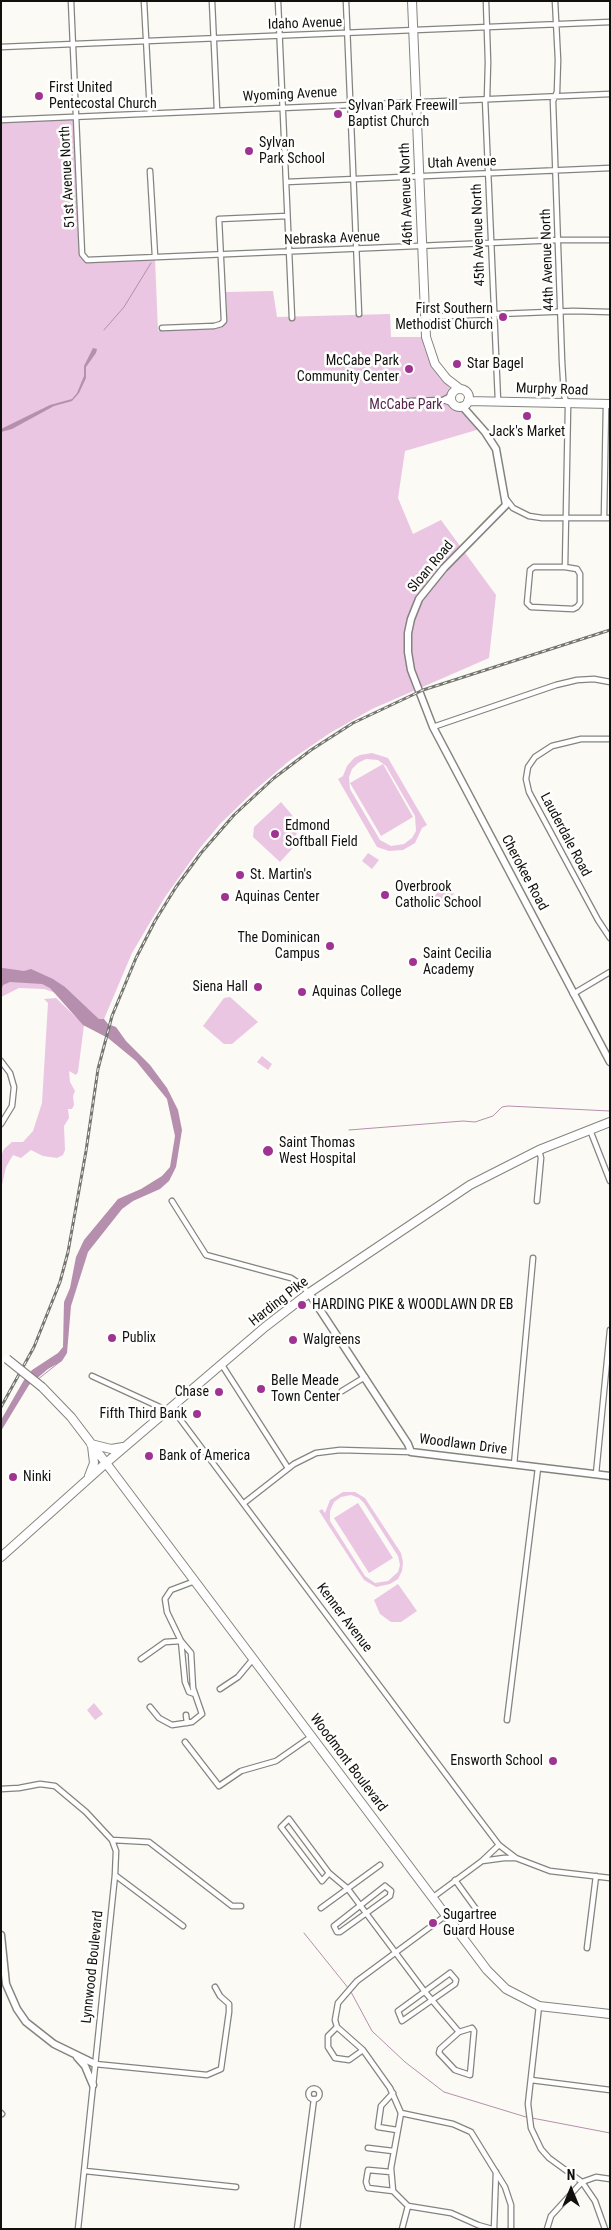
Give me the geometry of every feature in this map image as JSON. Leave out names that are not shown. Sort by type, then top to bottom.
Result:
[{"type":"main road","name":"46th Avenue North","points":[[412,1],[424,317],[429,350],[435,364],[447,379],[454,395]]},
{"type":"main road","name":"Murphy Road","points":[[454,395],[456,406],[466,401],[608,404]]},
{"type":"main road","points":[[454,395],[466,401]]},
{"type":"main road","name":"Harding Pike","points":[[1,1557],[106,1463],[309,1293],[470,1185],[539,1150],[610,1122]]},
{"type":"main road","name":"Woodmont Boulevard","points":[[4,1357],[52,1398],[71,1418],[196,1581],[445,1916],[498,1982],[517,1996],[540,2006],[610,2014]]},
{"type":"main road","points":[[87,1480],[94,1463],[91,1444],[111,1449],[130,1444]]},
{"type":"street","name":"51st Avenue North","points":[[71,1],[82,254],[86,260]]},
{"type":"street","points":[[144,1],[150,113]]},
{"type":"street","points":[[212,1],[217,110]]},
{"type":"street","points":[[278,1],[292,318]]},
{"type":"street","points":[[346,1],[359,314]]},
{"type":"street","name":"45th Avenue North","points":[[486,1],[486,99],[496,401]]},
{"type":"street","name":"44th Avenue North","points":[[555,1],[558,60],[556,97],[553,101],[557,170],[562,361],[567,403],[565,567]]},
{"type":"street","name":"Idaho Avenue","points":[[1,48],[610,22]]},
{"type":"street","points":[[1,43],[1,48]]},
{"type":"street","name":"Wyoming Avenue","points":[[1,120],[610,94]]},
{"type":"street","name":"Utah Avenue","points":[[286,182],[610,168]]},
{"type":"street","points":[[150,171],[155,256]]},
{"type":"street","points":[[162,328],[217,325],[224,321],[220,218],[287,216]]},
{"type":"street","name":"Nebraska Avenue","points":[[86,260],[558,240],[610,240]]},
{"type":"street","points":[[424,317],[610,312]]},
{"type":"street","points":[[384,406],[411,401],[443,400],[454,395]]},
{"type":"street","points":[[466,401],[470,414],[492,440],[496,449],[506,499],[514,508],[530,516],[567,518],[607,518],[608,404]]},
{"type":"street","name":"Sloan Road","points":[[419,695],[413,677],[408,648],[409,626],[416,604],[427,587],[444,568],[506,506],[506,499]]},
{"type":"street","points":[[534,567],[565,567],[577,569],[580,574],[580,603],[577,607],[573,609],[530,607],[527,603],[530,570],[534,567]]},
{"type":"street","points":[[433,727],[556,685],[577,680],[610,682]]},
{"type":"street","name":"Cherokee Road","points":[[419,695],[433,727],[610,1062]]},
{"type":"street","name":"Lauderdale Road","points":[[610,738],[581,739],[552,746],[535,757],[528,767],[526,779],[529,792],[598,920],[610,938]]},
{"type":"street","points":[[573,994],[610,972]]},
{"type":"street","points":[[1,1061],[10,1073],[14,1088],[12,1106],[1,1124]]},
{"type":"street","points":[[590,1130],[610,1181]]},
{"type":"street","points":[[537,1202],[541,1158],[539,1150]]},
{"type":"street","points":[[172,1201],[206,1255],[291,1278],[309,1293]]},
{"type":"street","points":[[514,1465],[533,1258]]},
{"type":"street","name":"Woodlawn Drive","points":[[309,1293],[408,1444],[411,1452],[610,1476]]},
{"type":"street","points":[[596,1474],[610,1330]]},
{"type":"street","points":[[222,1365],[288,1468]]},
{"type":"street","name":"Kenner Avenue","points":[[92,1376],[177,1416],[499,1844],[516,1858]]},
{"type":"street","points":[[342,1391],[365,1377]]},
{"type":"street","points":[[604,1386],[610,1387]]},
{"type":"street","points":[[244,1503],[288,1468],[309,1456],[327,1451],[411,1452]]},
{"type":"street","points":[[507,1720],[538,1468]]},
{"type":"street","points":[[195,1694],[189,1692],[181,1641],[167,1612],[165,1599],[171,1590],[196,1581]]},
{"type":"street","points":[[141,1658],[165,1642],[181,1641],[187,1646],[192,1655],[195,1694],[202,1713],[195,1720],[177,1725],[167,1723],[159,1718],[150,1708]]},
{"type":"street","points":[[220,1688],[238,1677],[253,1659]]},
{"type":"street","points":[[186,1715],[187,1723]]},
{"type":"street","points":[[185,1742],[219,1786],[241,1771],[276,1761],[312,1736]]},
{"type":"street","points":[[1,1789],[40,1784],[55,1786],[86,1812],[112,1840],[149,1842],[232,1906],[241,1906]]},
{"type":"street","points":[[330,1874],[322,1881],[281,1827],[289,1818],[330,1874],[348,1889],[425,1992],[459,2032]]},
{"type":"street","name":"Lynnwood Boulevard","points":[[78,2229],[116,1875],[117,1859],[112,1840]]},
{"type":"street","points":[[432,1898],[482,1861],[499,1844]]},
{"type":"street","points":[[482,1861],[516,1858],[550,1871],[610,1878]]},
{"type":"street","points":[[321,1908],[380,1865]]},
{"type":"street","points":[[116,1875],[184,1926]]},
{"type":"street","points":[[587,1948],[596,1876]]},
{"type":"street","points":[[455,1880],[476,1909]]},
{"type":"street","points":[[386,1886],[389,1888],[390,1896],[366,1913],[340,1932],[337,1932],[334,1926],[386,1886]]},
{"type":"street","points":[[393,2191],[391,2172],[393,2151],[401,2113],[392,2093],[362,2050],[337,2026],[336,2008],[343,1996],[356,1981],[445,1916]]},
{"type":"street","points":[[1,1936],[6,1984],[17,2009],[38,2033],[95,2064],[207,2075],[221,2069],[230,2012],[228,2004],[215,1987]]},
{"type":"street","points":[[450,1973],[454,1976],[454,1984],[432,2000],[403,2020],[400,2018],[398,2011],[450,1973]]},
{"type":"street","points":[[540,2006],[531,2080],[529,2117],[535,2137],[549,2158],[582,2182],[595,2200],[605,2229]]},
{"type":"street","points":[[337,2026],[328,2036],[328,2047],[335,2058],[349,2060],[362,2050]]},
{"type":"street","points":[[472,2028],[474,2031],[470,2075],[455,2070],[439,2053],[440,2048],[459,2032],[472,2028]]},
{"type":"street","points":[[72,2053],[85,2066],[93,2085]]},
{"type":"street","points":[[531,2080],[610,2090]]},
{"type":"street","points":[[392,2093],[381,2106],[378,2126],[397,2130]]},
{"type":"street","points":[[297,2229],[314,2099]]},
{"type":"street","points":[[401,2113],[453,2124],[471,2132],[496,2170],[507,2193],[512,2215],[511,2229]]},
{"type":"street","points":[[368,2148],[393,2151]]},
{"type":"street","points":[[391,2172],[368,2170],[366,2182],[368,2188],[393,2191],[408,2206],[451,2213],[478,2226],[493,2229],[496,2170]]},
{"type":"street","points":[[85,2171],[236,2187]]},
{"type":"street","points":[[547,2229],[552,2216],[582,2182],[596,2177],[610,2178]]},
{"type":"street","points":[[495,2194],[507,2193]]},
{"type":"street","points":[[402,2229],[408,2206]]},
{"type":"green space","name":"McCabe Park","points":[[74,119],[81,257],[86,262],[155,259],[158,331],[222,327],[227,322],[226,292],[273,291],[277,317],[390,314],[391,337],[422,337],[425,350],[436,371],[449,386],[451,399],[465,411],[480,429],[405,451],[398,498],[413,534],[441,520],[496,595],[489,658],[372,709],[330,733],[289,761],[255,790],[220,824],[200,848],[165,897],[132,953],[104,1019],[99,1019],[71,993],[19,988],[1,997],[1,123]]},
{"type":"green space","points":[[372,753],[388,758],[427,825],[422,828],[415,843],[403,850],[389,851],[377,847],[338,779],[343,776],[347,766],[354,758]],"holes":[[[366,759],[378,760],[386,766],[415,816],[416,831],[412,838],[404,844],[391,846],[380,840],[350,789],[349,777],[352,769]]]},
{"type":"green space","points":[[383,764],[413,817],[381,836],[350,783]]},
{"type":"green space","name":"Edmond Softball Field","points":[[281,802],[292,815],[297,832],[292,849],[280,862],[253,837],[254,827]]},
{"type":"green space","points":[[368,853],[379,860],[372,869],[362,861]]},
{"type":"green space","points":[[446,885],[454,894],[441,906],[433,897]]},
{"type":"green space","points":[[230,997],[258,1022],[232,1044],[224,1044],[203,1026],[224,998]]},
{"type":"green space","points":[[56,998],[84,1025],[78,1072],[76,1075],[69,1071],[70,1082],[75,1091],[73,1096],[74,1105],[72,1109],[68,1109],[69,1118],[64,1126],[65,1150],[63,1155],[57,1158],[43,1156],[31,1150],[21,1158],[13,1155],[6,1167],[2,1185],[1,1156],[4,1149],[12,1142],[23,1142],[33,1131],[42,1103],[48,1003],[44,999]]},
{"type":"green space","points":[[262,1056],[272,1064],[268,1070],[257,1062]]},
{"type":"green space","points":[[343,1492],[355,1492],[365,1498],[401,1553],[402,1571],[398,1579],[390,1584],[376,1587],[364,1580],[319,1511],[322,1509],[325,1513],[330,1500]],"holes":[[[351,1495],[359,1498],[398,1556],[400,1565],[398,1572],[388,1581],[375,1583],[365,1576],[330,1521],[330,1511],[334,1502],[341,1497]]]},
{"type":"green space","points":[[358,1503],[393,1558],[369,1573],[334,1518]]},
{"type":"green space","points":[[398,1584],[417,1611],[401,1622],[391,1622],[380,1614],[374,1600]]},
{"type":"green space","points":[[94,1703],[103,1714],[95,1720],[87,1710]]},
{"type":"shaded area","points":[[93,348],[97,349],[96,353],[86,367],[86,378],[79,393],[72,401],[54,406],[12,429],[1,432],[1,429],[50,405],[72,399],[77,393],[84,376],[84,366]]},
{"type":"shaded area","points":[[1,969],[24,971],[31,969],[53,979],[65,987],[99,1019],[104,1019],[108,1024],[116,1027],[126,1041],[150,1065],[167,1088],[178,1110],[182,1130],[176,1167],[169,1181],[160,1189],[133,1201],[122,1209],[88,1252],[71,1306],[67,1353],[62,1361],[48,1369],[29,1385],[1,1431],[1,1420],[24,1380],[32,1370],[58,1353],[63,1347],[64,1302],[70,1288],[76,1257],[84,1240],[118,1199],[141,1189],[162,1176],[170,1167],[175,1136],[167,1099],[136,1061],[108,1038],[83,1025],[50,988],[42,984],[10,982],[3,985],[1,991]]},
{"type":"waterway","points":[[104,330],[124,307],[151,263]]},
{"type":"waterway","points":[[349,1130],[463,1121],[475,1122],[493,1116],[502,1107],[508,1106],[610,1111]]},
{"type":"waterway","points":[[37,1380],[61,1361]]},
{"type":"waterway","points":[[304,1933],[349,1989]]},
{"type":"waterway","points":[[351,1992],[372,2031],[405,2062],[444,2092],[526,2117]]},
{"type":"waterway","points":[[532,2118],[610,2133]]},
{"type":"railway","points":[[1,1407],[34,1347],[60,1282],[68,1252],[98,1069],[112,1016],[136,958],[155,921],[176,887],[201,853],[234,815],[274,778],[311,750],[353,723],[423,690],[610,630]]},
{"type":"place","name":"First United Pentecostal Church","points":[[39,96]]},
{"type":"place","name":"Sylvan Park Freewill Baptist Church","points":[[338,114]]},
{"type":"place","name":"Sylvan Park School","points":[[249,151]]},
{"type":"place","name":"First Southern Methodist Church","points":[[503,317]]},
{"type":"place","name":"Star Bagel","points":[[457,364]]},
{"type":"place","name":"McCabe Park Community Center","points":[[409,369]]},
{"type":"place","name":"Jack's Market","points":[[527,416]]},
{"type":"place","name":"Edmond Softball Field","points":[[275,834]]},
{"type":"place","name":"St. Martin's","points":[[240,875]]},
{"type":"place","name":"Overbrook Catholic School","points":[[385,895]]},
{"type":"place","name":"Aquinas Center","points":[[225,897]]},
{"type":"place","name":"The Dominican Campus","points":[[330,946]]},
{"type":"place","name":"Saint Cecilia Academy","points":[[413,962]]},
{"type":"place","name":"Siena Hall","points":[[258,987]]},
{"type":"place","name":"Aquinas College","points":[[302,992]]},
{"type":"place","name":"Saint Thomas West Hospital","points":[[268,1151]]},
{"type":"place","name":"HARDING PIKE & WOODLAWN DR EB","points":[[302,1305]]},
{"type":"place","name":"Publix","points":[[112,1338]]},
{"type":"place","name":"Walgreens","points":[[293,1340]]},
{"type":"place","name":"Belle Meade Town Center","points":[[261,1389]]},
{"type":"place","name":"Chase","points":[[219,1392]]},
{"type":"place","name":"Fifth Third Bank","points":[[197,1414]]},
{"type":"place","name":"Bank of America","points":[[149,1456]]},
{"type":"place","name":"Ninki","points":[[13,1477]]},
{"type":"place","name":"Ensworth School","points":[[553,1761]]},
{"type":"place","name":"Sugartree Guard House","points":[[433,1923]]}]
